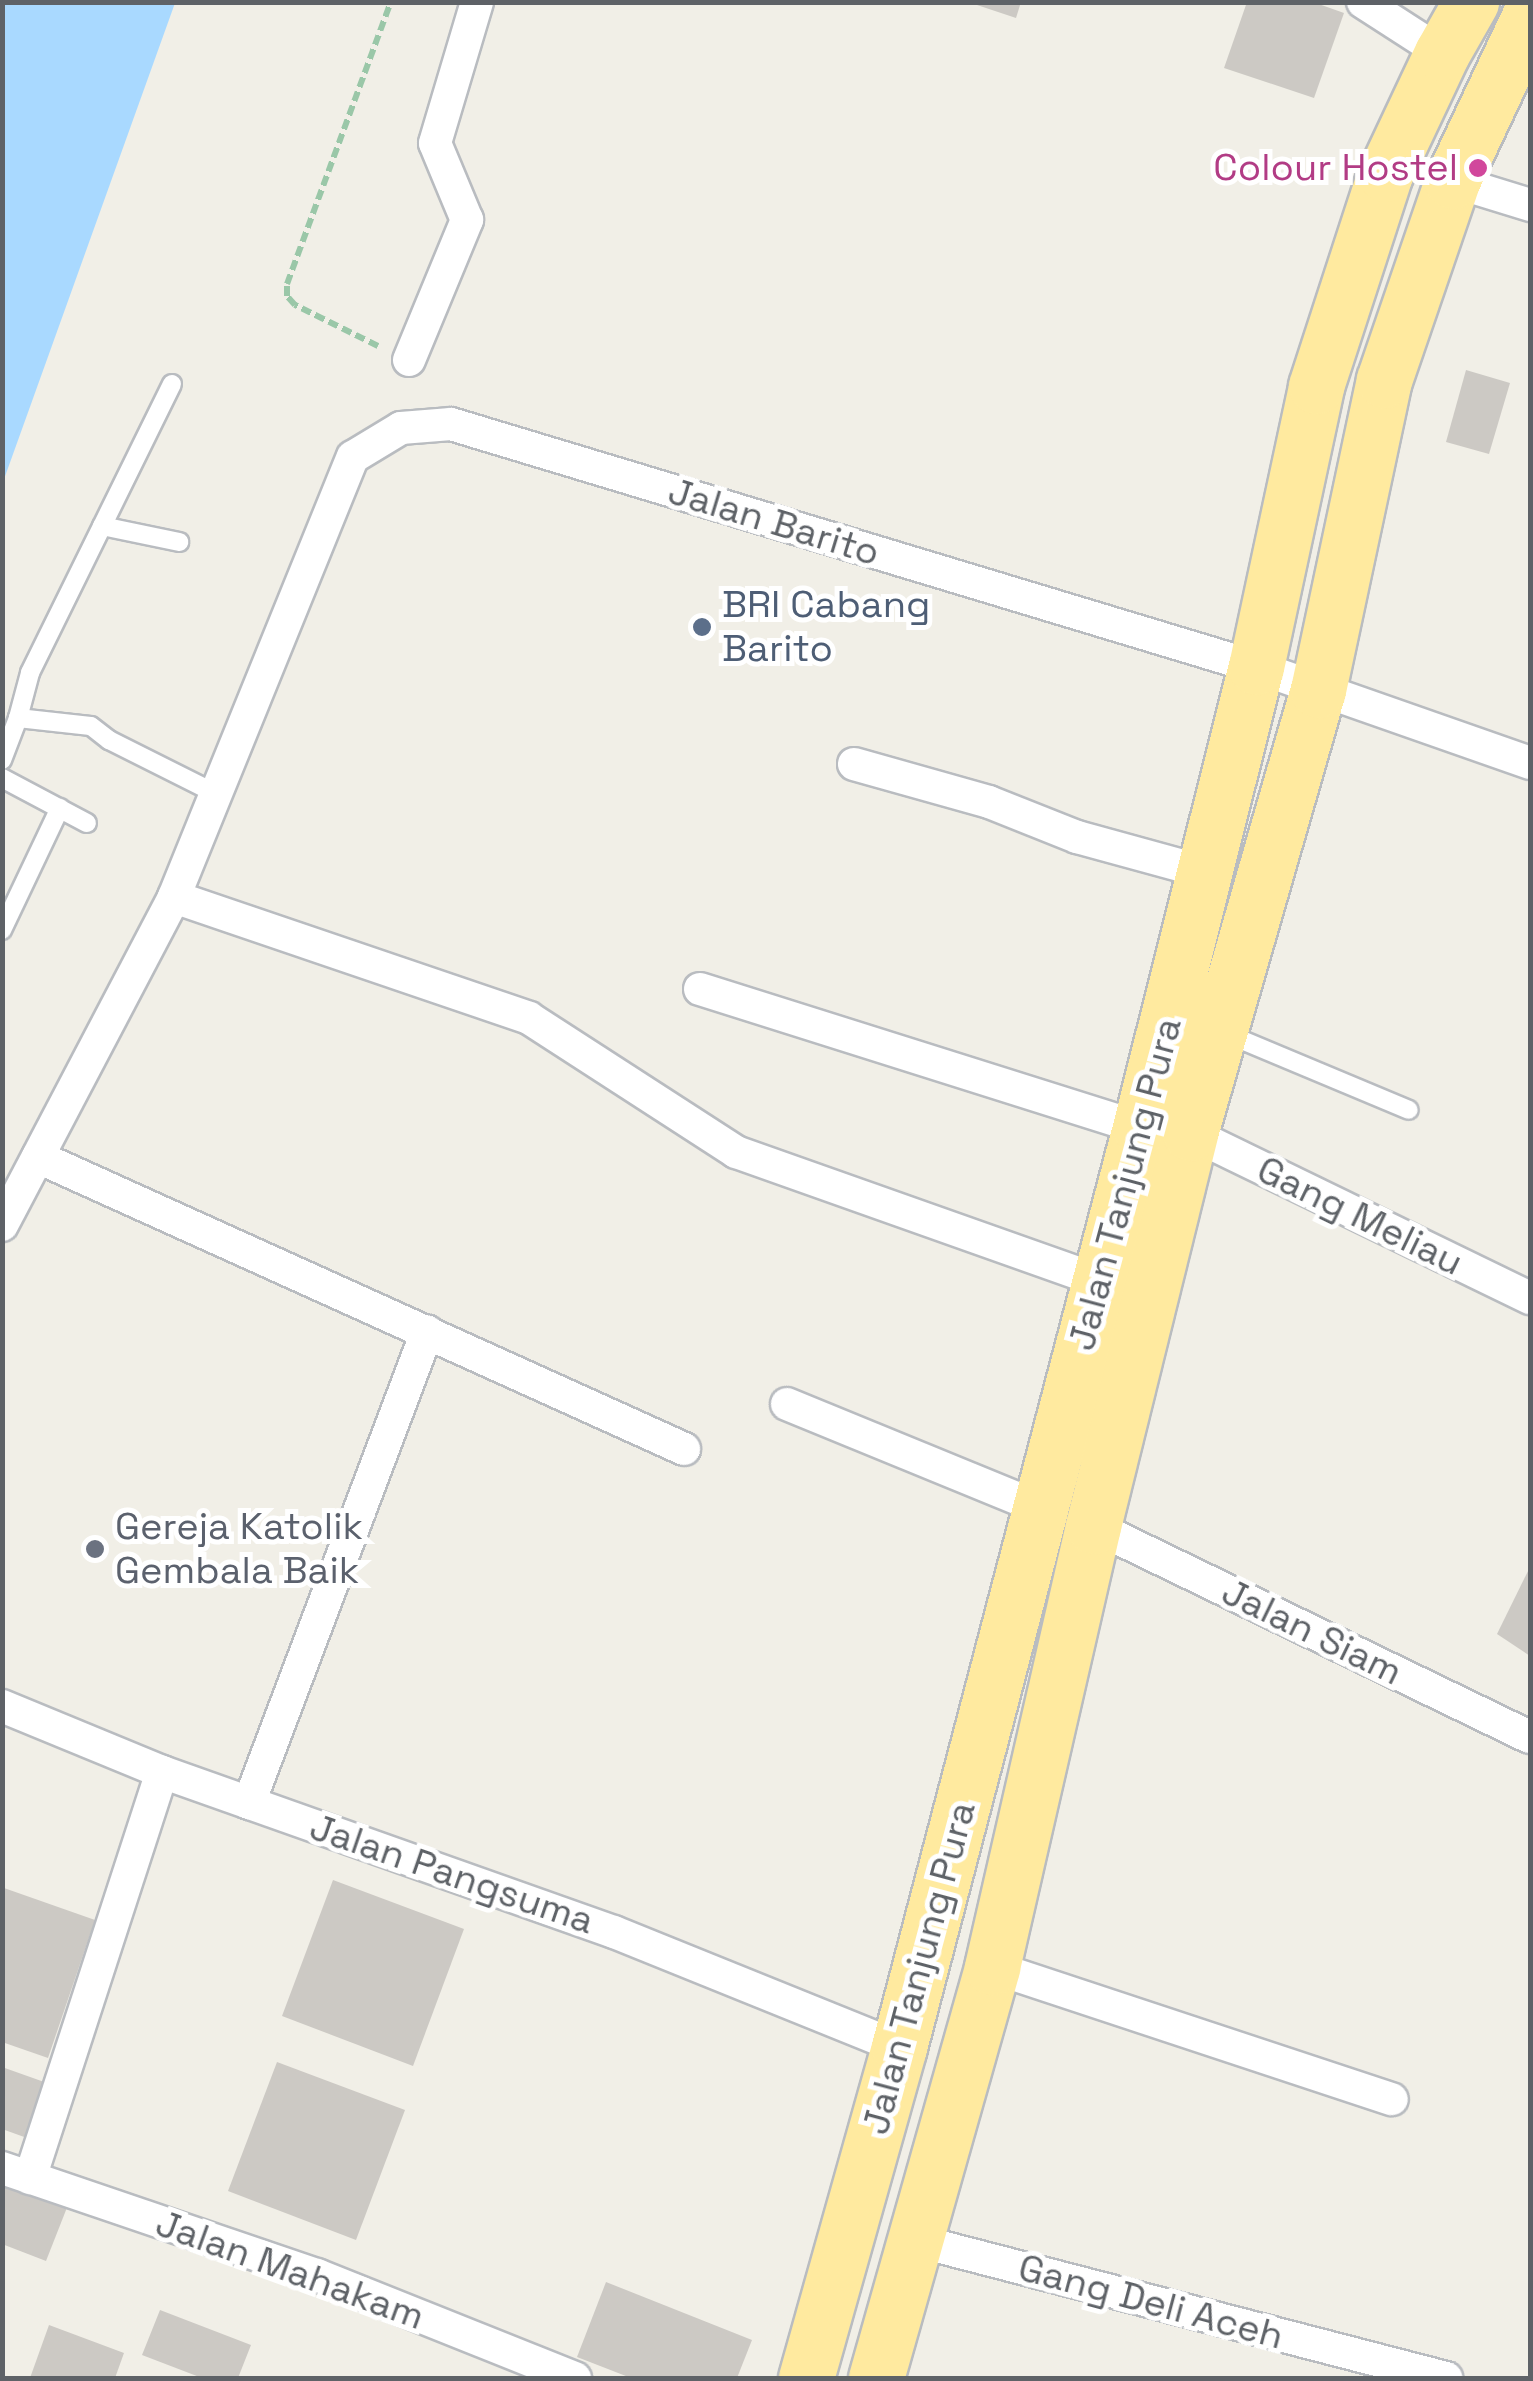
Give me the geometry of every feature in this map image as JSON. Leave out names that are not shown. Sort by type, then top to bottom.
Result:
[{"type":"highway","name":"Jalan Tanjung Pura","points":[[806,2378],[899,2047],[1040,1508],[1165,1130],[1205,872],[1256,667],[1316,386],[1385,174],[1442,52],[1471,2]]},
{"type":"highway","name":"Jalan Tanjung Pura","points":[[1165,1130],[1220,1030],[1318,690],[1384,380],[1452,181],[1530,14]]},
{"type":"highway","name":"Jalan Tanjung Pura","points":[[876,2378],[992,1967],[1093,1526],[1125,1254]]},
{"type":"street","points":[[409,360],[467,220],[435,143],[476,2]]},
{"type":"street","points":[[1363,2],[1442,52]]},
{"type":"street","points":[[1452,181],[1530,205]]},
{"type":"street","name":"Jalan Barito","points":[[217,794],[354,457],[401,428],[451,424],[1256,667],[1530,763]]},
{"type":"street","points":[[854,764],[989,802],[1077,837],[1205,872]]},
{"type":"street","points":[[2,1226],[174,896],[217,794]]},
{"type":"street","points":[[174,896],[529,1018],[736,1152],[1125,1254]]},
{"type":"street","name":"Gang Meliau","points":[[700,989],[1165,1130],[1530,1298]]},
{"type":"street","points":[[38,1157],[684,1448]]},
{"type":"street","points":[[249,1803],[427,1332]]},
{"type":"street","points":[[788,1404],[1040,1508]]},
{"type":"street","name":"Jalan Siam","points":[[1093,1526],[1530,1737]]},
{"type":"street","name":"Jalan Pangsuma","points":[[2,1706],[162,1772],[614,1932],[899,2047]]},
{"type":"street","points":[[16,2173],[162,1772]]},
{"type":"street","points":[[992,1967],[1392,2098]]},
{"type":"street","name":"Jalan Mahakam","points":[[16,2173],[317,2274],[514,2368],[574,2378]]},
{"type":"street","name":"Gang Deli Aceh","points":[[914,2240],[1446,2378]]},
{"type":"lane","points":[[2,760],[30,673],[172,384]]},
{"type":"lane","points":[[102,526],[179,542]]},
{"type":"lane","points":[[18,718],[91,726],[109,740],[217,794]]},
{"type":"lane","points":[[2,778],[88,823]]},
{"type":"lane","points":[[2,930],[60,808]]},
{"type":"lane","points":[[1220,1030],[1409,1110]]},
{"type":"path","points":[[391,2],[287,284],[287,296],[294,305],[409,360]]},
{"type":"water","points":[[2,3],[175,3],[3,482]]},
{"type":"building","points":[[968,2],[1021,2],[1016,18]]},
{"type":"building","points":[[1247,2],[1313,2],[1344,13],[1314,98],[1224,68]]},
{"type":"building","points":[[1466,370],[1510,383],[1489,454],[1446,442]]},
{"type":"building","points":[[1530,1567],[1530,1656],[1497,1634]]},
{"type":"building","points":[[333,1880],[464,1929],[413,2066],[282,2016]]},
{"type":"building","points":[[4,1888],[95,1920],[48,2058],[2,2042]]},
{"type":"building","points":[[277,2062],[405,2110],[356,2240],[228,2191]]},
{"type":"building","points":[[2,2067],[47,2083],[27,2138],[2,2129]]},
{"type":"building","points":[[2,2179],[68,2205],[46,2261],[2,2244]]},
{"type":"building","points":[[606,2282],[752,2340],[737,2378],[631,2378],[577,2357]]},
{"type":"building","points":[[160,2310],[251,2345],[238,2378],[202,2378],[142,2355]]},
{"type":"building","points":[[49,2325],[124,2353],[115,2378],[30,2378]]},
{"type":"place","name":"Colour Hostel","points":[[1478,168]]},
{"type":"place","name":"BRI Cabang Barito","points":[[702,627]]},
{"type":"place","name":"Gereja Katolik Gembala Baik","points":[[95,1549]]}]
